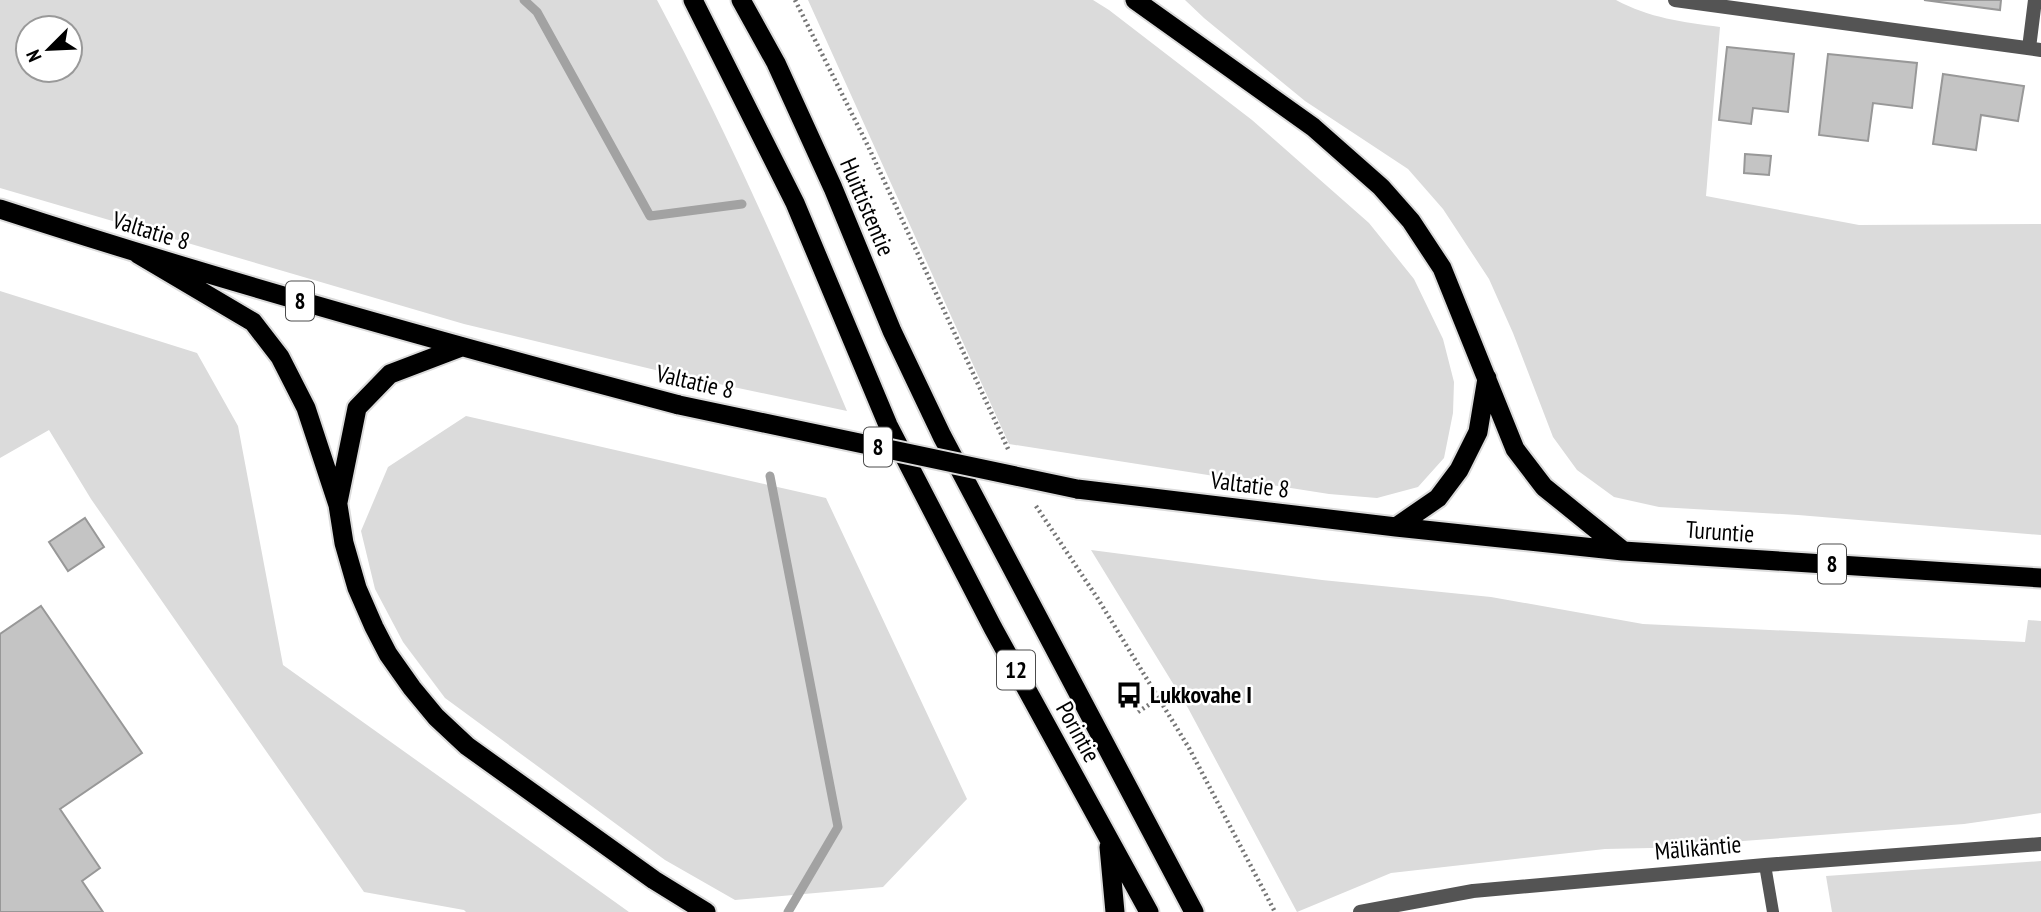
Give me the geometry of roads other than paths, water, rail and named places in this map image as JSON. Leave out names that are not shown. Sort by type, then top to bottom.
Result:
[{"type":"highway","name":"Porintie","points":[[693,0],[795,204],[888,425],[993,628],[1149,912]]},
{"type":"highway","name":"Huittistentie","points":[[741,0],[776,63],[834,188],[892,331],[942,436]]},
{"type":"highway","points":[[1135,0],[1313,127],[1381,187],[1411,221],[1442,268],[1515,449],[1544,487],[1623,551]]},
{"type":"highway","name":"Valtatie 8","points":[[0,209],[138,254],[461,348],[679,405],[1077,489],[1396,527]]},
{"type":"highway","points":[[138,254],[253,322],[280,357],[306,408],[338,505],[344,544],[357,588],[388,654],[436,717],[467,746],[653,880],[706,912]]},
{"type":"highway","points":[[338,505],[357,408],[390,374],[461,348]]},
{"type":"highway","points":[[1396,527],[1438,498],[1459,470],[1478,432],[1487,377]]},
{"type":"highway","name":"Porintie","points":[[942,436],[1194,912]]},
{"type":"highway","name":"Turuntie","points":[[1396,527],[1623,551],[2041,578]]},
{"type":"highway","points":[[1108,835],[1115,912]]},
{"type":"street","points":[[1675,0],[1771,6],[2035,49],[2035,0]]},
{"type":"street","name":"Mälikäntie","points":[[1360,912],[1473,891],[2041,844]]},
{"type":"lane","points":[[1765,865],[1773,912]]},
{"type":"waterway","points":[[524,0],[537,12],[650,216],[742,204]]},
{"type":"waterway","points":[[770,476],[838,827],[788,912]]},
{"type":"place","name":"Lukkovahe I","points":[[1129,695]]}]
